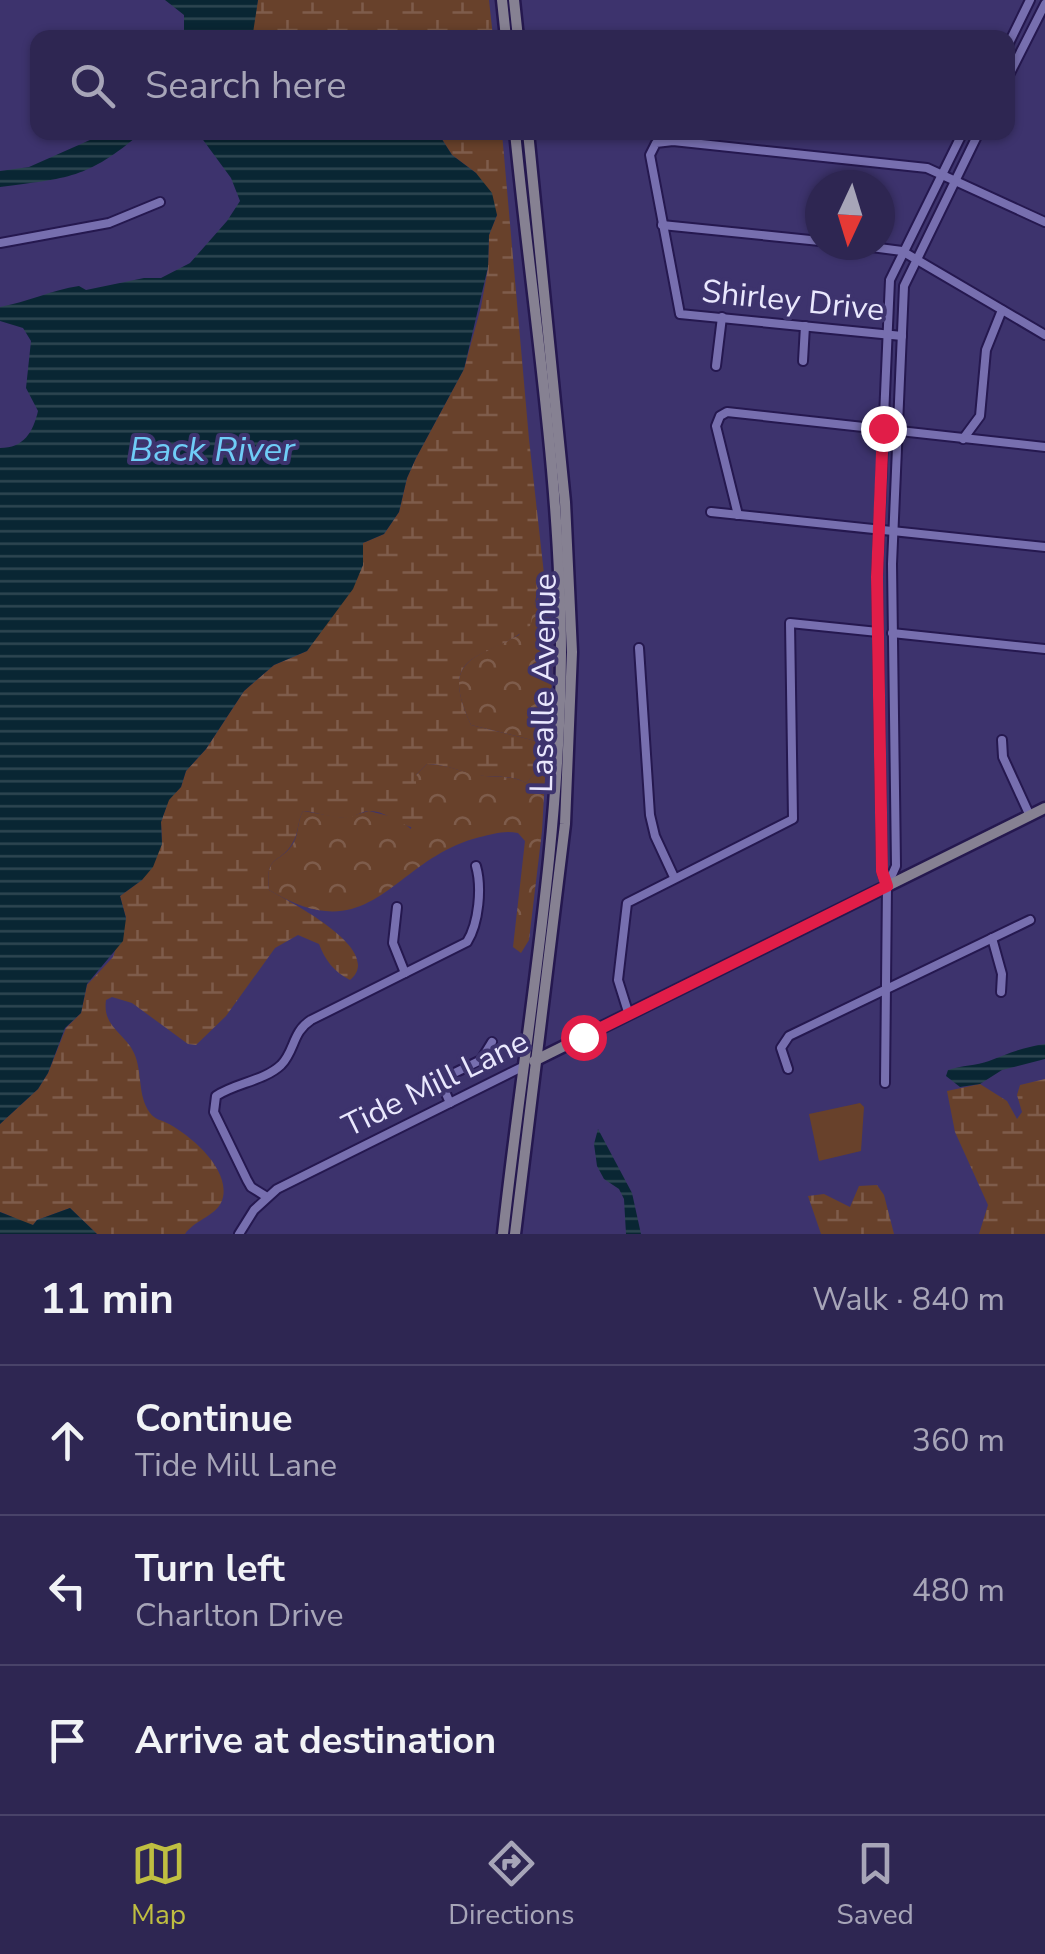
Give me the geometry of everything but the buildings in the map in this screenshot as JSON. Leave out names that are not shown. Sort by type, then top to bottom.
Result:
[{"type":"main road","points":[[502,0],[505,30]]},
{"type":"main road","points":[[514,0],[517,30]]},
{"type":"main road","name":"Lasalle Avenue","points":[[503,1234],[554,800],[560,654],[553,503],[516,140]]},
{"type":"main road","name":"Lasalle Avenue","points":[[515,1234],[569,766],[572,621],[565,502],[529,140]]},
{"type":"main road","name":"Tide Mill Lane","points":[[524,1066],[1045,808]]},
{"type":"street","points":[[1015,31],[1030,0]]},
{"type":"street","points":[[1015,63],[1045,4]]},
{"type":"street","points":[[886,1083],[887,886],[882,871],[878,529],[890,278],[959,140]]},
{"type":"street","points":[[887,886],[896,866],[893,530],[905,282],[975,140]]},
{"type":"street","points":[[805,239],[662,224],[650,155],[656,143],[673,141],[927,168],[1045,222]]},
{"type":"street","points":[[0,243],[109,223],[160,202]]},
{"type":"street","name":"Shirley Drive","points":[[662,224],[680,314],[902,336]]},
{"type":"street","points":[[895,250],[916,258],[1045,335]]},
{"type":"street","points":[[963,439],[980,416],[986,350],[1002,310]]},
{"type":"street","points":[[716,366],[722,317]]},
{"type":"street","points":[[803,360],[806,326]]},
{"type":"street","points":[[738,514],[717,433],[717,419],[723,413],[1045,447]]},
{"type":"street","points":[[711,512],[1045,547]]},
{"type":"street","points":[[629,1014],[618,980],[626,903],[793,819],[790,623],[1045,649]]},
{"type":"street","points":[[639,648],[650,815],[674,877]]},
{"type":"street","points":[[1002,740],[1003,756],[1030,816]]},
{"type":"street","points":[[267,1198],[247,1180],[214,1112],[216,1096],[278,1068],[298,1030],[311,1020],[462,945],[471,937],[480,878],[476,866]]},
{"type":"street","points":[[398,907],[392,927],[393,943],[405,974]]},
{"type":"street","points":[[788,1069],[781,1048],[789,1036],[1030,920]]},
{"type":"street","points":[[992,938],[1002,974],[1001,992]]},
{"type":"street","points":[[887,1034],[900,1034]]},
{"type":"street","points":[[450,1102],[440,1080],[481,1060],[492,1042]]},
{"type":"street","name":"Tide Mill Lane","points":[[240,1234],[247,1219],[277,1189],[524,1066]]},
{"type":"green space","points":[[258,0],[489,0],[492,30],[252,30]]},
{"type":"green space","points":[[442,140],[503,140],[544,574],[530,626],[471,660],[459,682],[461,700],[471,725],[540,742],[548,735],[546,761],[526,783],[427,764],[416,775],[416,790],[429,804],[424,827],[411,827],[377,812],[345,818],[303,811],[293,842],[271,864],[269,890],[331,928],[346,942],[358,968],[350,980],[331,965],[319,944],[298,935],[275,948],[226,1016],[196,1045],[188,1044],[132,1003],[112,997],[106,1000],[107,1017],[134,1053],[146,1106],[154,1117],[188,1136],[214,1164],[223,1186],[221,1203],[185,1234],[97,1234],[70,1208],[33,1225],[24,1223],[0,1212],[0,1124],[38,1089],[66,1028],[81,1013],[87,985],[113,957],[126,918],[120,896],[142,880],[162,844],[161,822],[186,771],[206,749],[244,691],[274,665],[307,651],[363,565],[363,543],[384,534],[399,512],[416,458],[464,369],[481,307],[489,235],[497,215],[476,173],[452,155]]},
{"type":"green space","points":[[544,574],[549,581],[553,653],[550,725],[548,735],[540,742],[471,725],[459,687],[460,675],[475,657],[519,635],[537,599]]},
{"type":"green space","points":[[546,761],[529,940],[521,953],[513,947],[525,841],[518,833],[480,837],[450,848],[358,907],[334,911],[305,907],[269,890],[271,864],[294,842],[303,811],[344,818],[369,811],[397,818],[411,829],[416,775],[427,764],[526,783]]},
{"type":"green space","points":[[1045,1079],[1045,1234],[979,1234],[988,1205],[955,1132],[947,1091],[980,1084],[1007,1101],[1017,1119],[1022,1112],[1017,1095],[1020,1085]]},
{"type":"green space","points":[[860,1103],[864,1107],[861,1151],[819,1161],[809,1114]]},
{"type":"green space","points":[[877,1185],[884,1195],[894,1234],[821,1234],[808,1196],[824,1194],[850,1207],[859,1186]]},
{"type":"water","points":[[165,0],[258,0],[253,30],[184,30],[184,15]]},
{"type":"water","points":[[90,140],[132,140],[106,160],[76,174],[0,187],[0,171],[29,167]]},
{"type":"water","name":"Back River","points":[[203,140],[442,140],[452,155],[476,173],[492,193],[497,215],[489,235],[488,267],[464,369],[416,458],[399,512],[384,534],[363,543],[363,565],[353,589],[307,651],[274,665],[244,691],[206,749],[186,771],[161,822],[162,844],[153,867],[120,896],[126,918],[123,941],[87,984],[81,1013],[65,1028],[38,1089],[0,1124],[0,448],[15,445],[26,437],[38,411],[26,388],[31,341],[23,328],[0,321],[0,307],[79,286],[86,290],[161,278],[190,263],[240,201],[231,178]]},
{"type":"water","points":[[1045,1044],[1045,1059],[1002,1070],[980,1084],[960,1087],[946,1076],[948,1070]]},
{"type":"water","points":[[598,1129],[632,1193],[641,1234],[626,1234],[624,1199],[597,1166],[594,1144]]},
{"type":"water","points":[[70,1208],[97,1234],[0,1234],[0,1212],[33,1225]]},
{"type":"route","points":[[583,1037],[887,886],[882,871],[877,577],[883,428]]}]
